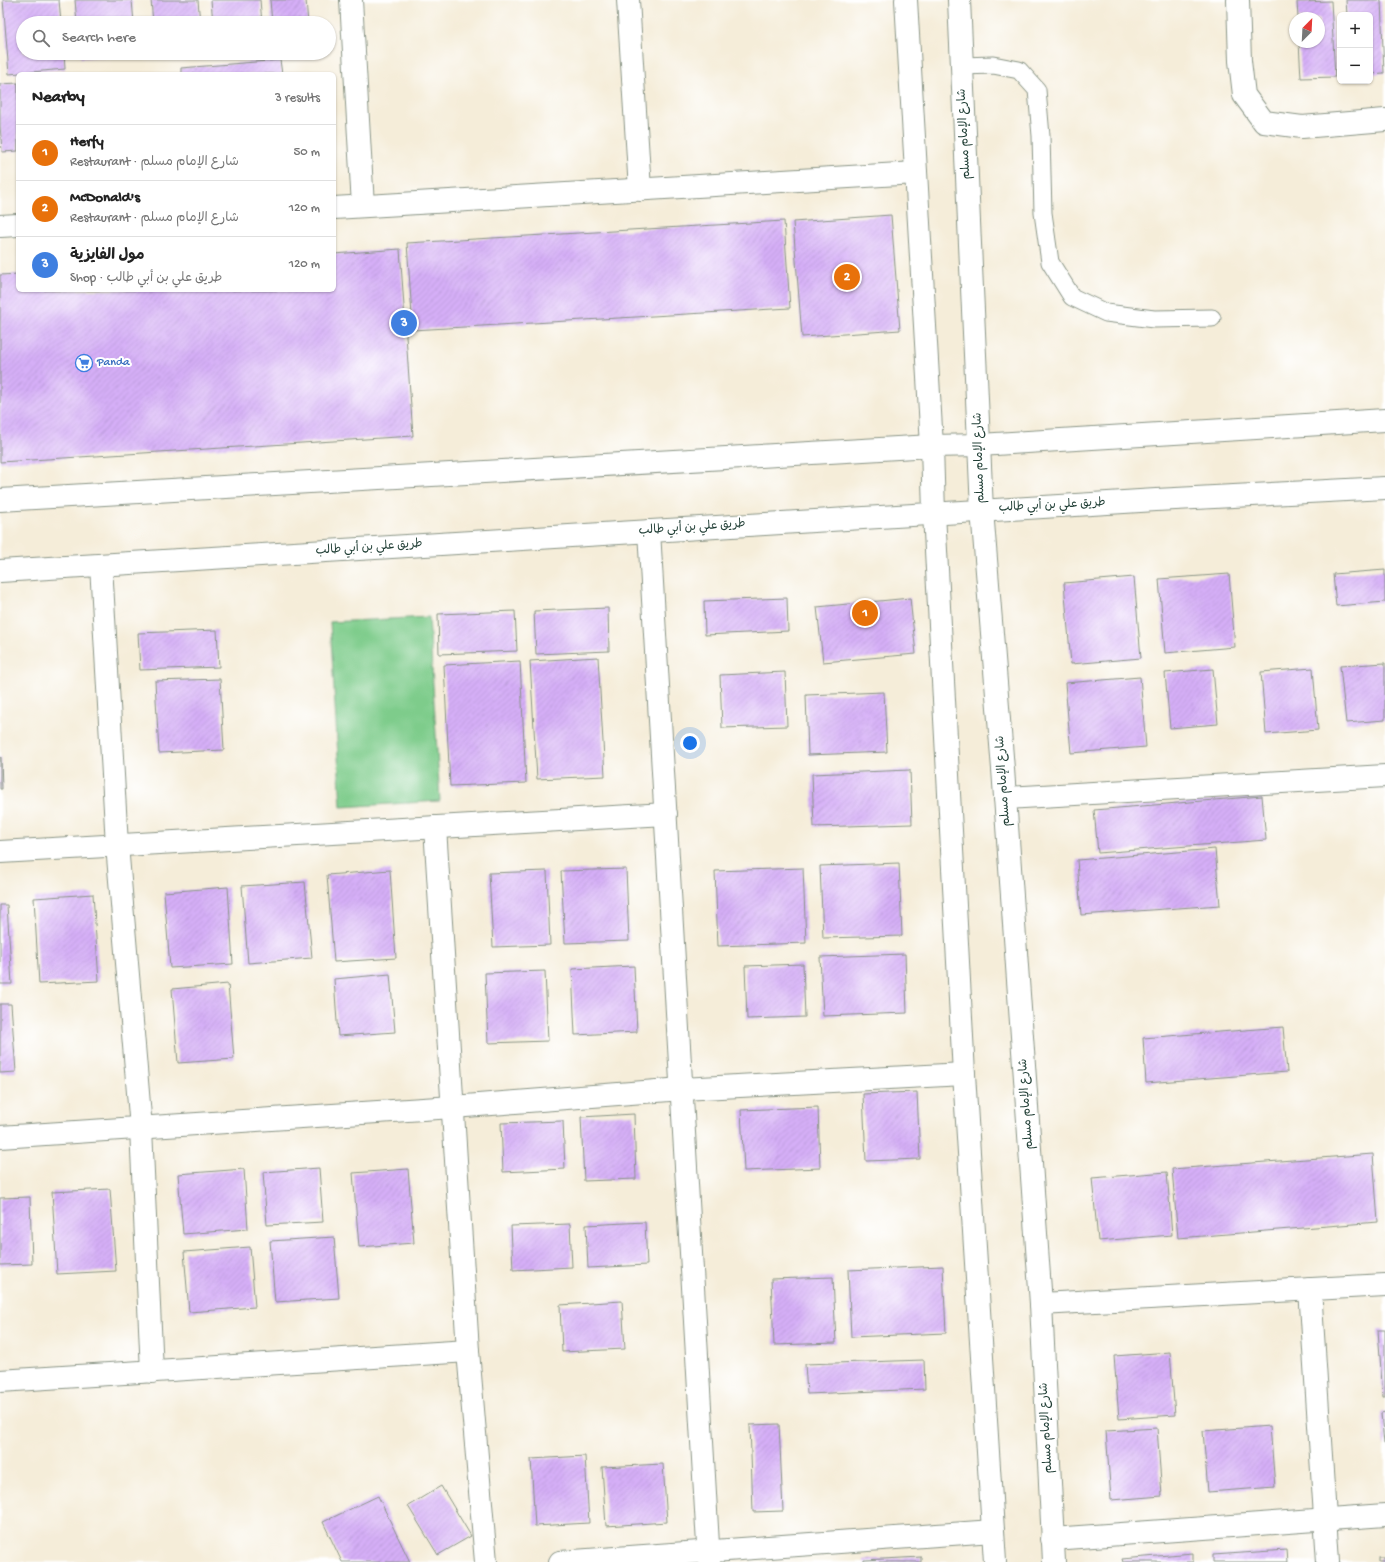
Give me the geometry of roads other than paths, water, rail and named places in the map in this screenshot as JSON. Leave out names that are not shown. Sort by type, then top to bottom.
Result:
[{"type":"street","points":[[351,0],[363,206]]},
{"type":"street","points":[[628,0],[640,190]]},
{"type":"street","points":[[906,0],[932,446],[934,513],[964,1074],[994,1562]]},
{"type":"street","name":"شارع الإمام مسلم","points":[[959,0],[982,510],[1005,798],[1041,1304],[1054,1562]]},
{"type":"street","points":[[1238,0],[1240,60],[1244,94],[1264,122],[1302,127],[1385,120]]},
{"type":"street","points":[[336,208],[916,173]]},
{"type":"street","points":[[0,226],[16,225]]},
{"type":"street","points":[[0,500],[932,446],[980,445],[1385,420]]},
{"type":"street","name":"طريق علي بن أبي طالب","points":[[0,571],[982,510],[1385,488]]},
{"type":"street","points":[[649,531],[708,1556]]},
{"type":"street","points":[[101,565],[117,845],[141,1128],[152,1372]]},
{"type":"street","points":[[1005,798],[1385,776]]},
{"type":"street","points":[[0,852],[666,814]]},
{"type":"street","points":[[435,827],[468,1351],[486,1562]]},
{"type":"street","points":[[0,1137],[453,1107],[682,1090],[964,1074]]},
{"type":"street","points":[[1041,1304],[1385,1285]]},
{"type":"street","points":[[1310,1289],[1328,1562]]},
{"type":"street","points":[[0,1381],[468,1351]]},
{"type":"street","points":[[1052,1539],[1385,1515]]},
{"type":"street","points":[[560,1562],[708,1556],[993,1531]]},
{"type":"lane","points":[[962,66],[993,65],[1020,70],[1037,90],[1042,136],[1043,213],[1050,262],[1072,297],[1106,313],[1154,319],[1212,318]]},
{"type":"place","name":"McDonald's","points":[[847,277]]},
{"type":"place","name":"مول الفايزية","points":[[404,323]]},
{"type":"place","name":"Panda","points":[[84,363]]},
{"type":"place","name":"Herfy","points":[[865,613]]}]
